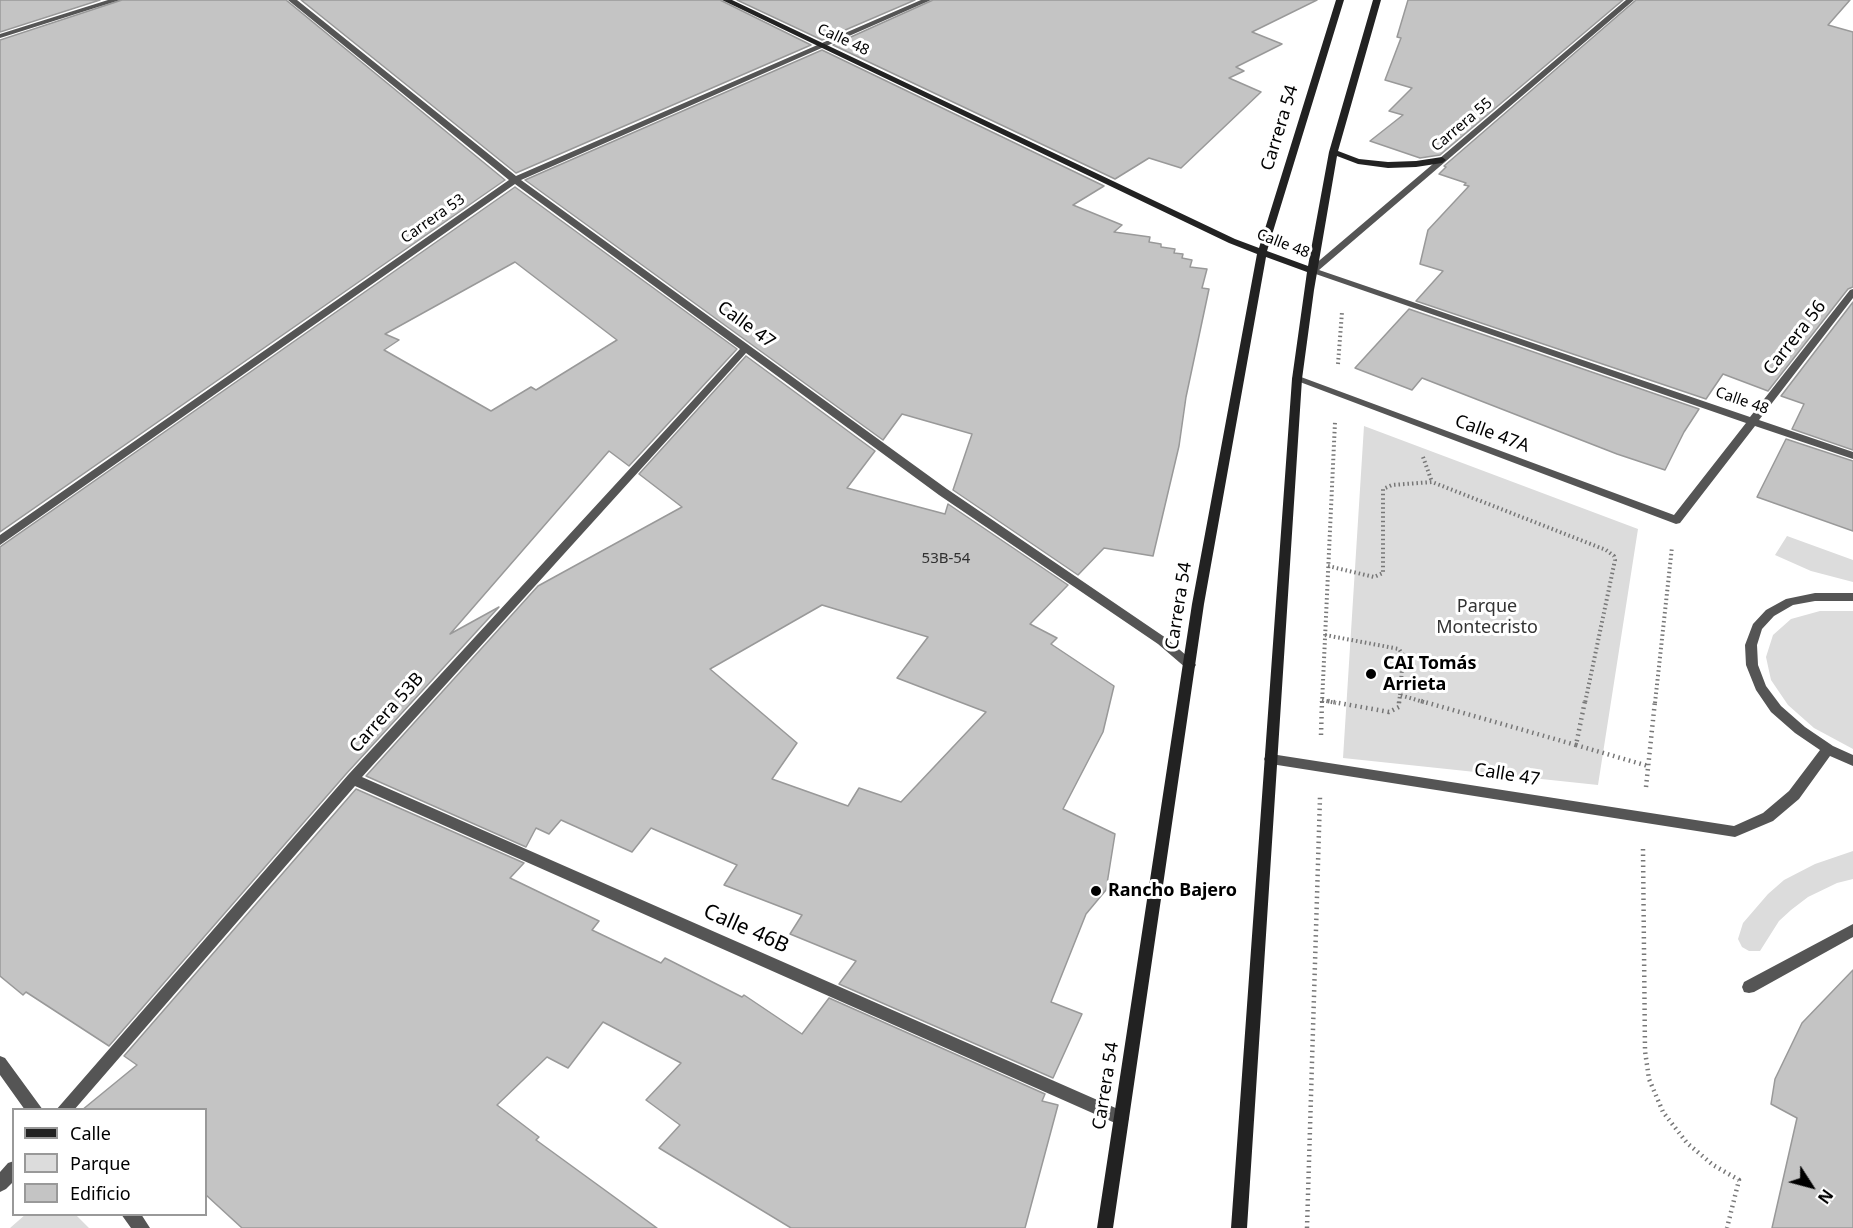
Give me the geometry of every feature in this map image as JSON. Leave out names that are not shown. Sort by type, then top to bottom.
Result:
[{"type":"main road","name":"Calle 48","points":[[726,0],[1262,253],[1312,271]]},
{"type":"main road","name":"Carrera 54","points":[[1105,1228],[1198,604],[1262,253],[1340,0]]},
{"type":"main road","points":[[1239,1228],[1298,380],[1312,271],[1333,152],[1377,0]]},
{"type":"main road","points":[[1333,152],[1358,161],[1388,165],[1442,160]]},
{"type":"street","points":[[0,36],[116,0]]},
{"type":"street","name":"Calle 47","points":[[292,0],[515,180],[943,492],[1162,641],[1190,664]]},
{"type":"street","name":"Carrera 53","points":[[0,541],[515,180],[927,0]]},
{"type":"street","name":"Carrera 55","points":[[1312,271],[1630,0]]},
{"type":"street","name":"Calle 48","points":[[1312,271],[1853,456]]},
{"type":"street","name":"Carrera 56","points":[[1676,520],[1853,292]]},
{"type":"street","name":"Carrera 53B","points":[[65,1108],[353,779],[745,349]]},
{"type":"street","name":"Calle 47A","points":[[1298,380],[1676,520]]},
{"type":"street","points":[[1853,597],[1815,597],[1790,602],[1770,613],[1756,627],[1750,645],[1752,665],[1760,687],[1776,709],[1800,730],[1828,749],[1853,761]]},
{"type":"street","name":"Calle 47","points":[[1271,759],[1735,832],[1768,817],[1794,795],[1828,749]]},
{"type":"street","name":"Calle 46B","points":[[353,779],[1121,1118]]},
{"type":"street","points":[[1749,987],[1853,930]]},
{"type":"street","points":[[0,1063],[33,1108]]},
{"type":"street","points":[[0,1184],[12,1170]]},
{"type":"street","points":[[130,1216],[142,1228]]},
{"type":"path","points":[[1307,1228],[1322,700],[1336,394],[1345,283]]},
{"type":"path","points":[[1420,450],[1432,482]]},
{"type":"path","points":[[1328,566],[1374,577],[1383,573],[1383,489],[1392,485],[1432,482],[1606,550],[1614,556],[1615,560],[1576,745]]},
{"type":"path","points":[[1676,520],[1643,816],[1645,1051],[1649,1080],[1663,1112],[1688,1143],[1713,1165],[1739,1180],[1727,1228]]},
{"type":"path","points":[[1322,700],[1389,712],[1399,707],[1402,655],[1399,649],[1325,635]]},
{"type":"path","points":[[1400,695],[1648,766]]},
{"type":"green space","name":"Parque Montecristo","points":[[1364,426],[1638,529],[1598,785],[1343,758]]},
{"type":"green space","points":[[1787,536],[1853,560],[1853,582],[1811,571],[1775,555]]},
{"type":"green space","points":[[1820,611],[1853,611],[1853,749],[1814,728],[1788,705],[1771,680],[1766,657],[1773,635],[1791,619]]},
{"type":"green space","points":[[1853,851],[1853,879],[1837,883],[1808,897],[1791,910],[1779,921],[1760,951],[1749,951],[1742,947],[1738,939],[1743,923],[1768,894],[1784,880],[1815,864]]},
{"type":"green space","points":[[24,1216],[77,1216],[89,1228],[10,1228]]},
{"type":"building","points":[[0,0],[100,0],[0,32]]},
{"type":"building","points":[[122,0],[286,0],[505,180],[0,532],[0,40]]},
{"type":"building","points":[[301,0],[720,0],[811,45],[516,173]]},
{"type":"building","points":[[737,0],[915,0],[822,40]]},
{"type":"building","points":[[933,0],[1317,0],[1252,32],[1282,44],[1236,67],[1244,71],[1229,78],[1261,92],[1181,168],[1149,158],[1115,179],[833,45]]},
{"type":"building","points":[[1408,0],[1623,0],[1440,155],[1420,158],[1370,141],[1403,115],[1389,111],[1412,88],[1385,80],[1401,38],[1397,37]]},
{"type":"building","points":[[1636,0],[1850,0],[1828,25],[1853,32],[1853,287],[1848,289],[1768,391],[1723,374],[1706,399],[1416,301],[1443,271],[1420,264],[1428,230],[1469,186],[1439,174],[1446,167],[1444,166]]},
{"type":"building","points":[[822,50],[1104,186],[1073,205],[1122,225],[1114,232],[1150,237],[1149,242],[1175,249],[1174,253],[1183,254],[1182,258],[1192,260],[1190,267],[1207,269],[1202,288],[1209,289],[1186,397],[1179,446],[1153,556],[1104,548],[1078,575],[953,490],[972,434],[902,414],[883,440],[525,180]]},
{"type":"building","points":[[515,187],[737,349],[629,466],[609,451],[450,634],[499,607],[346,774],[109,1046],[26,992],[23,995],[0,976],[0,547]],"holes":[[[515,262],[617,340],[536,390],[531,387],[491,411],[384,350],[399,340],[385,334]]]},
{"type":"building","points":[[1853,302],[1853,450],[1792,429],[1804,404],[1781,396]]},
{"type":"building","points":[[1409,309],[1699,409],[1684,432],[1665,470],[1617,454],[1422,378],[1412,390],[1355,368]]},
{"type":"building","points":[[746,356],[875,451],[847,488],[945,514],[948,504],[1068,585],[1030,624],[1057,638],[1051,644],[1114,686],[1103,732],[1063,809],[1115,834],[1106,890],[1086,914],[1051,1002],[1082,1014],[1053,1078],[839,984],[856,961],[790,934],[802,915],[724,885],[737,865],[651,828],[632,852],[561,820],[549,834],[536,828],[526,847],[366,776],[538,586],[682,507],[639,474]],"holes":[[[822,605],[928,637],[897,678],[986,712],[901,802],[859,788],[848,806],[772,779],[797,743],[710,669]]]},
{"type":"building","points":[[1786,439],[1853,461],[1853,531],[1757,497]]},
{"type":"building","points":[[356,789],[524,863],[510,878],[599,921],[592,930],[661,963],[665,958],[742,997],[744,995],[802,1034],[829,998],[1045,1094],[1042,1101],[1058,1105],[1025,1228],[791,1228],[659,1148],[680,1125],[646,1100],[681,1063],[603,1022],[568,1068],[547,1057],[497,1105],[539,1137],[536,1140],[657,1228],[242,1228],[207,1196],[207,1108],[84,1108],[137,1065],[124,1056]]},
{"type":"building","points":[[1853,970],[1853,1228],[1772,1228],[1797,1118],[1771,1104],[1775,1079],[1802,1023]]},
{"type":"place","name":"CAI Tomás Arrieta","points":[[1371,674]]},
{"type":"place","name":"Rancho Bajero","points":[[1096,891]]}]
